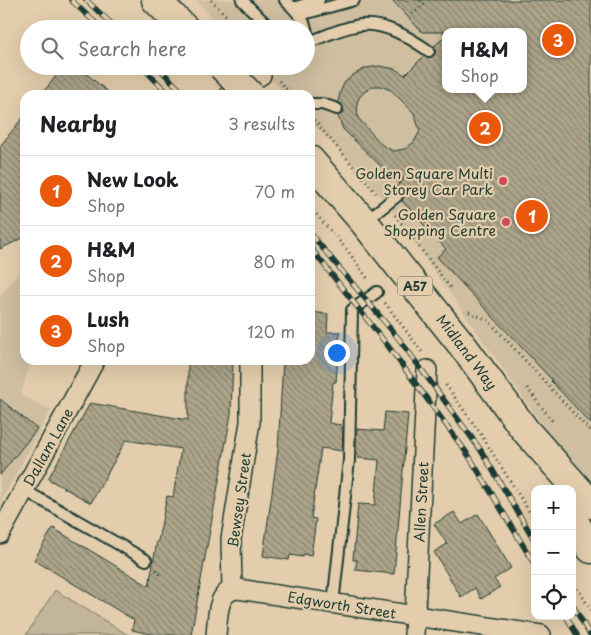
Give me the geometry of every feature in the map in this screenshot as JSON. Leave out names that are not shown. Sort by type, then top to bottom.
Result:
[{"type":"highway","points":[[156,0],[176,20]]},
{"type":"highway","points":[[238,75],[256,85]]},
{"type":"highway","name":"Midland Way","points":[[315,166],[364,222],[466,350],[526,430],[591,504]]},
{"type":"highway","name":"Midland Way","points":[[526,430],[555,485]]},
{"type":"highway","points":[[576,525],[591,549]]},
{"type":"street","points":[[242,90],[256,85]]},
{"type":"street","name":"Dallam Lane","points":[[0,534],[92,365]]},
{"type":"street","name":"Bewsey Street","points":[[232,589],[231,539],[250,422],[250,365]]},
{"type":"street","name":"Allen Street","points":[[414,635],[427,370]]},
{"type":"street","points":[[216,635],[222,597],[232,589]]},
{"type":"street","name":"Edgworth Street","points":[[232,589],[540,635]]},
{"type":"lane","points":[[242,0],[262,20]]},
{"type":"lane","points":[[285,0],[304,20]]},
{"type":"lane","points":[[297,12],[319,0]]},
{"type":"lane","points":[[297,12],[354,0]]},
{"type":"lane","points":[[315,40],[362,25],[376,26],[398,32],[429,51]]},
{"type":"lane","points":[[315,104],[322,104],[337,109]]},
{"type":"lane","points":[[364,222],[397,196]]},
{"type":"lane","points":[[333,604],[349,460],[352,310],[377,292]]},
{"type":"lane","points":[[24,490],[146,560]]},
{"type":"path","points":[[210,0],[230,20]]},
{"type":"path","points":[[412,14],[424,4],[420,0]]},
{"type":"path","points":[[315,122],[373,188]]},
{"type":"path","points":[[469,312],[488,320],[591,432]]},
{"type":"path","points":[[576,586],[591,610]]},
{"type":"shaded area","name":"Golden Square Shopping Centre","points":[[196,0],[591,0],[591,494],[404,228],[370,183],[315,125],[315,90],[281,90],[267,75],[315,75],[315,20],[215,20]]},
{"type":"shaded area","points":[[20,273],[20,365],[30,365],[21,395],[51,410],[0,503],[0,296]]},
{"type":"shaded area","points":[[55,590],[128,635],[26,635]]},
{"type":"building","name":"Golden Square Multi Storey Car Park","points":[[392,0],[591,0],[591,424],[437,257],[446,249],[402,201],[404,196],[402,191],[392,190],[407,177],[398,183],[343,129],[338,116],[344,111],[342,105],[338,102],[340,93],[344,83],[353,75],[366,68],[380,66],[395,69],[405,75],[424,56],[429,58],[434,55],[436,51],[434,46],[442,39],[442,93],[527,93],[527,28],[442,28],[442,32],[422,32]],"holes":[[[374,86],[391,90],[414,113],[420,131],[414,142],[405,149],[393,151],[382,145],[358,118],[357,103],[364,92]]]},
{"type":"building","points":[[57,75],[88,75],[106,90],[45,90]]},
{"type":"building","points":[[20,121],[20,239],[0,249],[0,146]]},
{"type":"building","points":[[315,313],[328,314],[327,332],[340,332],[336,382],[333,382],[329,423],[341,425],[341,428],[343,428],[342,451],[321,448],[311,518],[316,519],[311,556],[303,554],[303,557],[290,555],[289,560],[263,556],[278,450],[283,365],[315,365]]},
{"type":"building","points":[[188,365],[233,365],[231,414],[191,635],[156,635],[132,630],[134,620],[34,560],[53,528],[149,586],[167,496],[173,497],[181,449],[126,440],[91,503],[48,479],[90,403],[188,420]]},
{"type":"building","points":[[0,399],[37,429],[0,475]]},
{"type":"building","points":[[385,412],[408,414],[394,574],[355,570],[357,560],[353,560],[358,504],[375,505],[379,460],[358,458],[358,453],[356,453],[356,429],[383,431]]},
{"type":"building","points":[[454,512],[462,524],[478,514],[511,568],[494,579],[500,587],[481,599],[475,588],[461,597],[434,552],[447,544],[434,524]]},
{"type":"railway","points":[[71,0],[92,20]]},
{"type":"railway","points":[[86,0],[107,20]]},
{"type":"railway","points":[[150,75],[165,90]]},
{"type":"railway","points":[[166,75],[180,90]]},
{"type":"railway","points":[[315,239],[399,339],[480,449],[531,534]]},
{"type":"railway","points":[[315,253],[388,346],[469,456],[531,558]]},
{"type":"railway","points":[[576,611],[590,635]]},
{"type":"railway","points":[[568,620],[577,635]]},
{"type":"place","name":"Lush","points":[[558,40]]},
{"type":"place","name":"H&M","points":[[485,128]]},
{"type":"place","name":"Golden Square Multi Storey Car Park","points":[[503,181]]},
{"type":"place","name":"New Look","points":[[532,216]]},
{"type":"place","name":"Golden Square Shopping Centre","points":[[506,222]]}]
